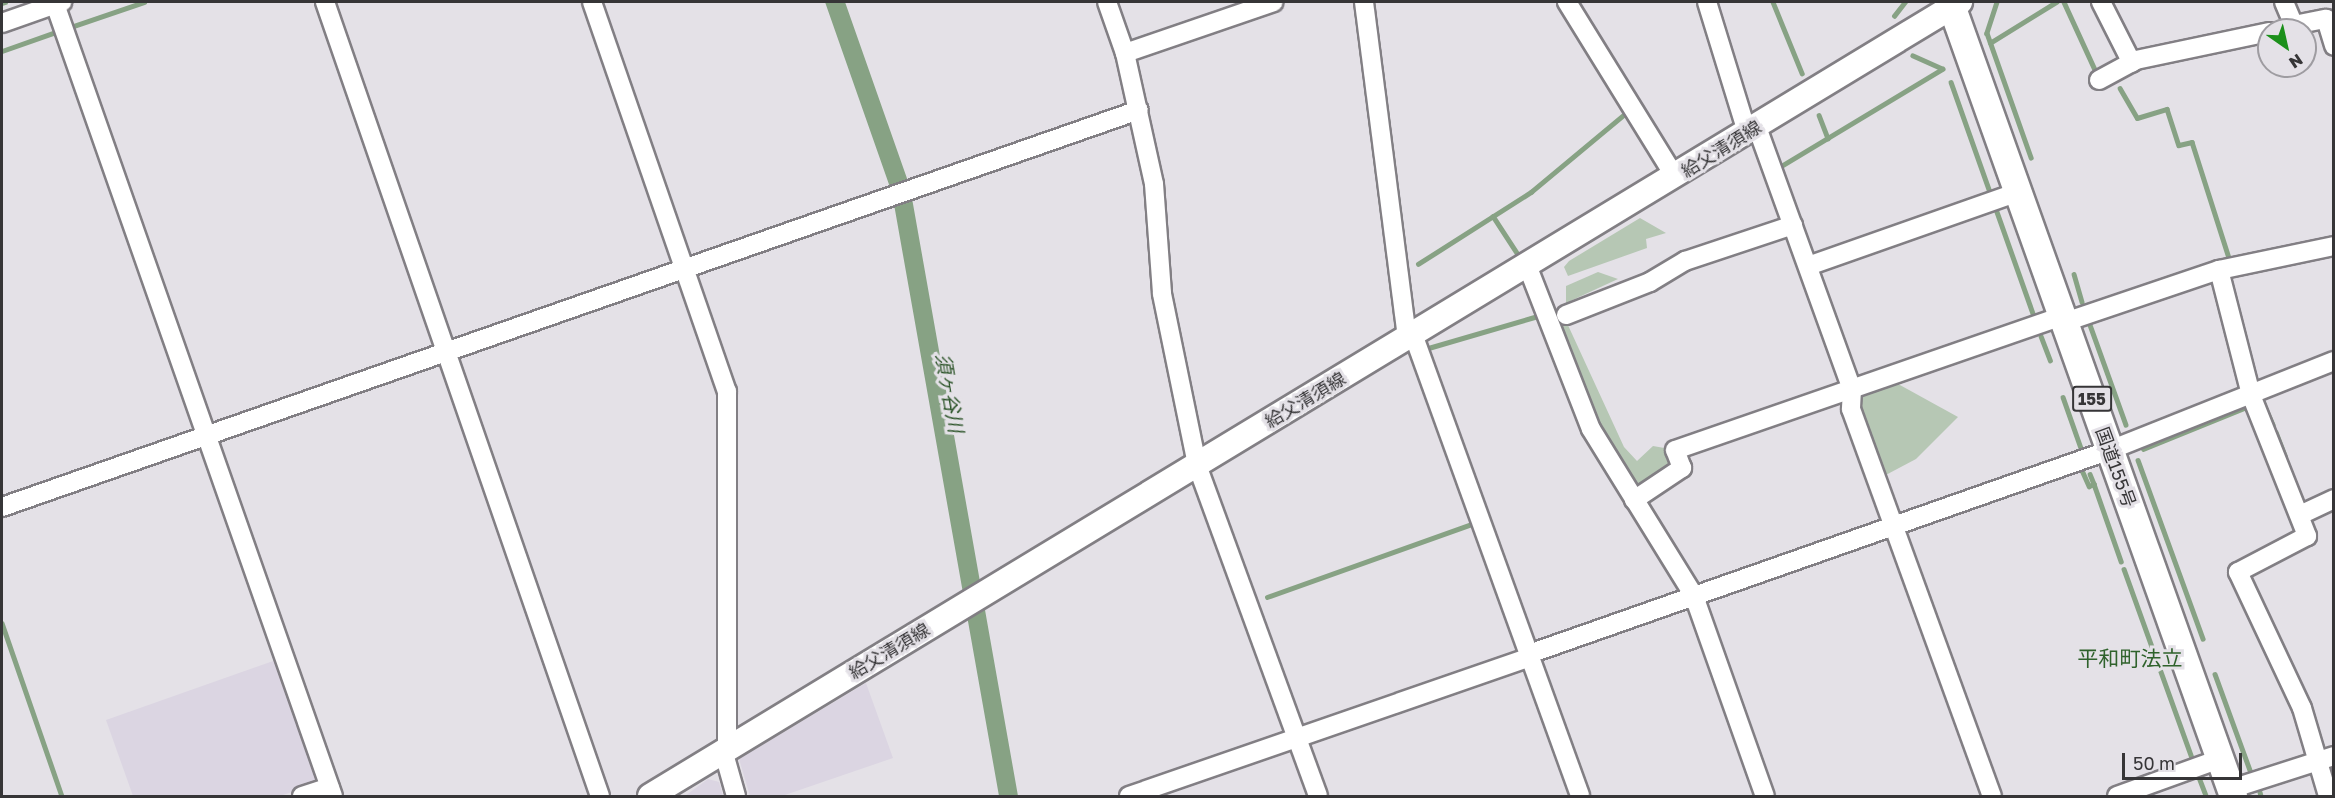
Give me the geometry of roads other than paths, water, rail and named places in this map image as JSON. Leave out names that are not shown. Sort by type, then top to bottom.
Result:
[{"type":"highway","name":"国道155号","points":[[1954,3],[2018,192],[2232,793]]},
{"type":"main road","name":"給父清須線","points":[[650,796],[1675,177],[1954,3]]},
{"type":"street","points":[[2,23],[58,2],[206,435],[332,792],[302,796]]},
{"type":"street","points":[[326,2],[600,796]]},
{"type":"street","points":[[592,2],[727,391],[725,749],[736,796]]},
{"type":"street","points":[[1107,2],[1125,53],[1154,184],[1162,294],[1197,465],[1317,796]]},
{"type":"street","points":[[1125,53],[1274,2]]},
{"type":"street","points":[[1364,2],[1410,336],[1580,796]]},
{"type":"street","points":[[1567,2],[1675,177]]},
{"type":"street","points":[[1707,2],[1752,130],[1808,266],[1852,389],[1851,408],[1992,796]]},
{"type":"street","points":[[2101,2],[2132,63]]},
{"type":"street","points":[[2284,2],[2285,18]]},
{"type":"street","points":[[2317,21],[2326,19],[2333,37]]},
{"type":"street","points":[[2099,80],[2132,63],[2257,35]]},
{"type":"street","points":[[2,507],[1139,110]]},
{"type":"street","points":[[1808,266],[2018,192]]},
{"type":"street","points":[[1566,315],[1650,282],[1685,261],[1792,225]]},
{"type":"street","points":[[1634,500],[1682,468],[1676,450],[2063,319],[2219,270],[2334,246]]},
{"type":"street","points":[[1527,265],[1591,429],[1694,596],[1765,796]]},
{"type":"street","points":[[2219,270],[2251,394],[2307,536],[2238,572],[2325,759],[2328,796]]},
{"type":"street","points":[[1129,796],[1297,740],[1694,596],[2110,450],[2334,362]]},
{"type":"street","points":[[2300,515],[2334,499]]},
{"type":"street","points":[[2116,796],[2220,759]]},
{"type":"street","points":[[2232,793],[2325,759]]},
{"type":"waterway","points":[[74,26],[144,2]]},
{"type":"waterway","points":[[1773,2],[1802,73]]},
{"type":"waterway","points":[[1894,16],[1905,2]]},
{"type":"waterway","points":[[1997,2],[1987,33],[2031,157]]},
{"type":"waterway","points":[[1990,43],[2056,2]]},
{"type":"waterway","points":[[2064,2],[2097,74]]},
{"type":"waterway","points":[[2,51],[53,33]]},
{"type":"waterway","points":[[1778,168],[1942,69],[1913,56]]},
{"type":"waterway","points":[[1951,82],[1990,192]]},
{"type":"waterway","points":[[2120,88],[2137,118],[2167,109],[2179,145],[2192,142],[2230,261]]},
{"type":"waterway","points":[[1418,264],[1531,192],[1627,112]]},
{"type":"waterway","points":[[1819,115],[1828,138]]},
{"type":"waterway","points":[[1996,209],[2035,319]]},
{"type":"waterway","points":[[1493,216],[1517,253]]},
{"type":"waterway","points":[[2074,274],[2082,302]]},
{"type":"waterway","points":[[1425,349],[1538,316]]},
{"type":"waterway","points":[[2089,322],[2126,425]]},
{"type":"waterway","points":[[2041,336],[2050,360]]},
{"type":"waterway","points":[[2063,397],[2081,448]]},
{"type":"waterway","points":[[2262,400],[2273,425]]},
{"type":"waterway","points":[[2143,449],[2249,406]]},
{"type":"waterway","points":[[2276,432],[2285,456]]},
{"type":"waterway","points":[[2138,460],[2203,639]]},
{"type":"waterway","points":[[2077,470],[2081,468],[2089,486],[2094,484],[2121,561]]},
{"type":"waterway","points":[[2090,474],[2094,484]]},
{"type":"waterway","points":[[1267,597],[1472,524]]},
{"type":"waterway","points":[[2124,569],[2194,763]]},
{"type":"waterway","points":[[2,623],[62,796]]},
{"type":"waterway","points":[[2215,674],[2250,770]]},
{"type":"waterway","points":[[2197,772],[2206,796]]},
{"type":"waterway","points":[[2260,792],[2261,796]]},
{"type":"district","name":"平和町法立","points":[[2130,658]]},
{"type":"water label","name":"須ヶ谷川","points":[[950,393]]}]
